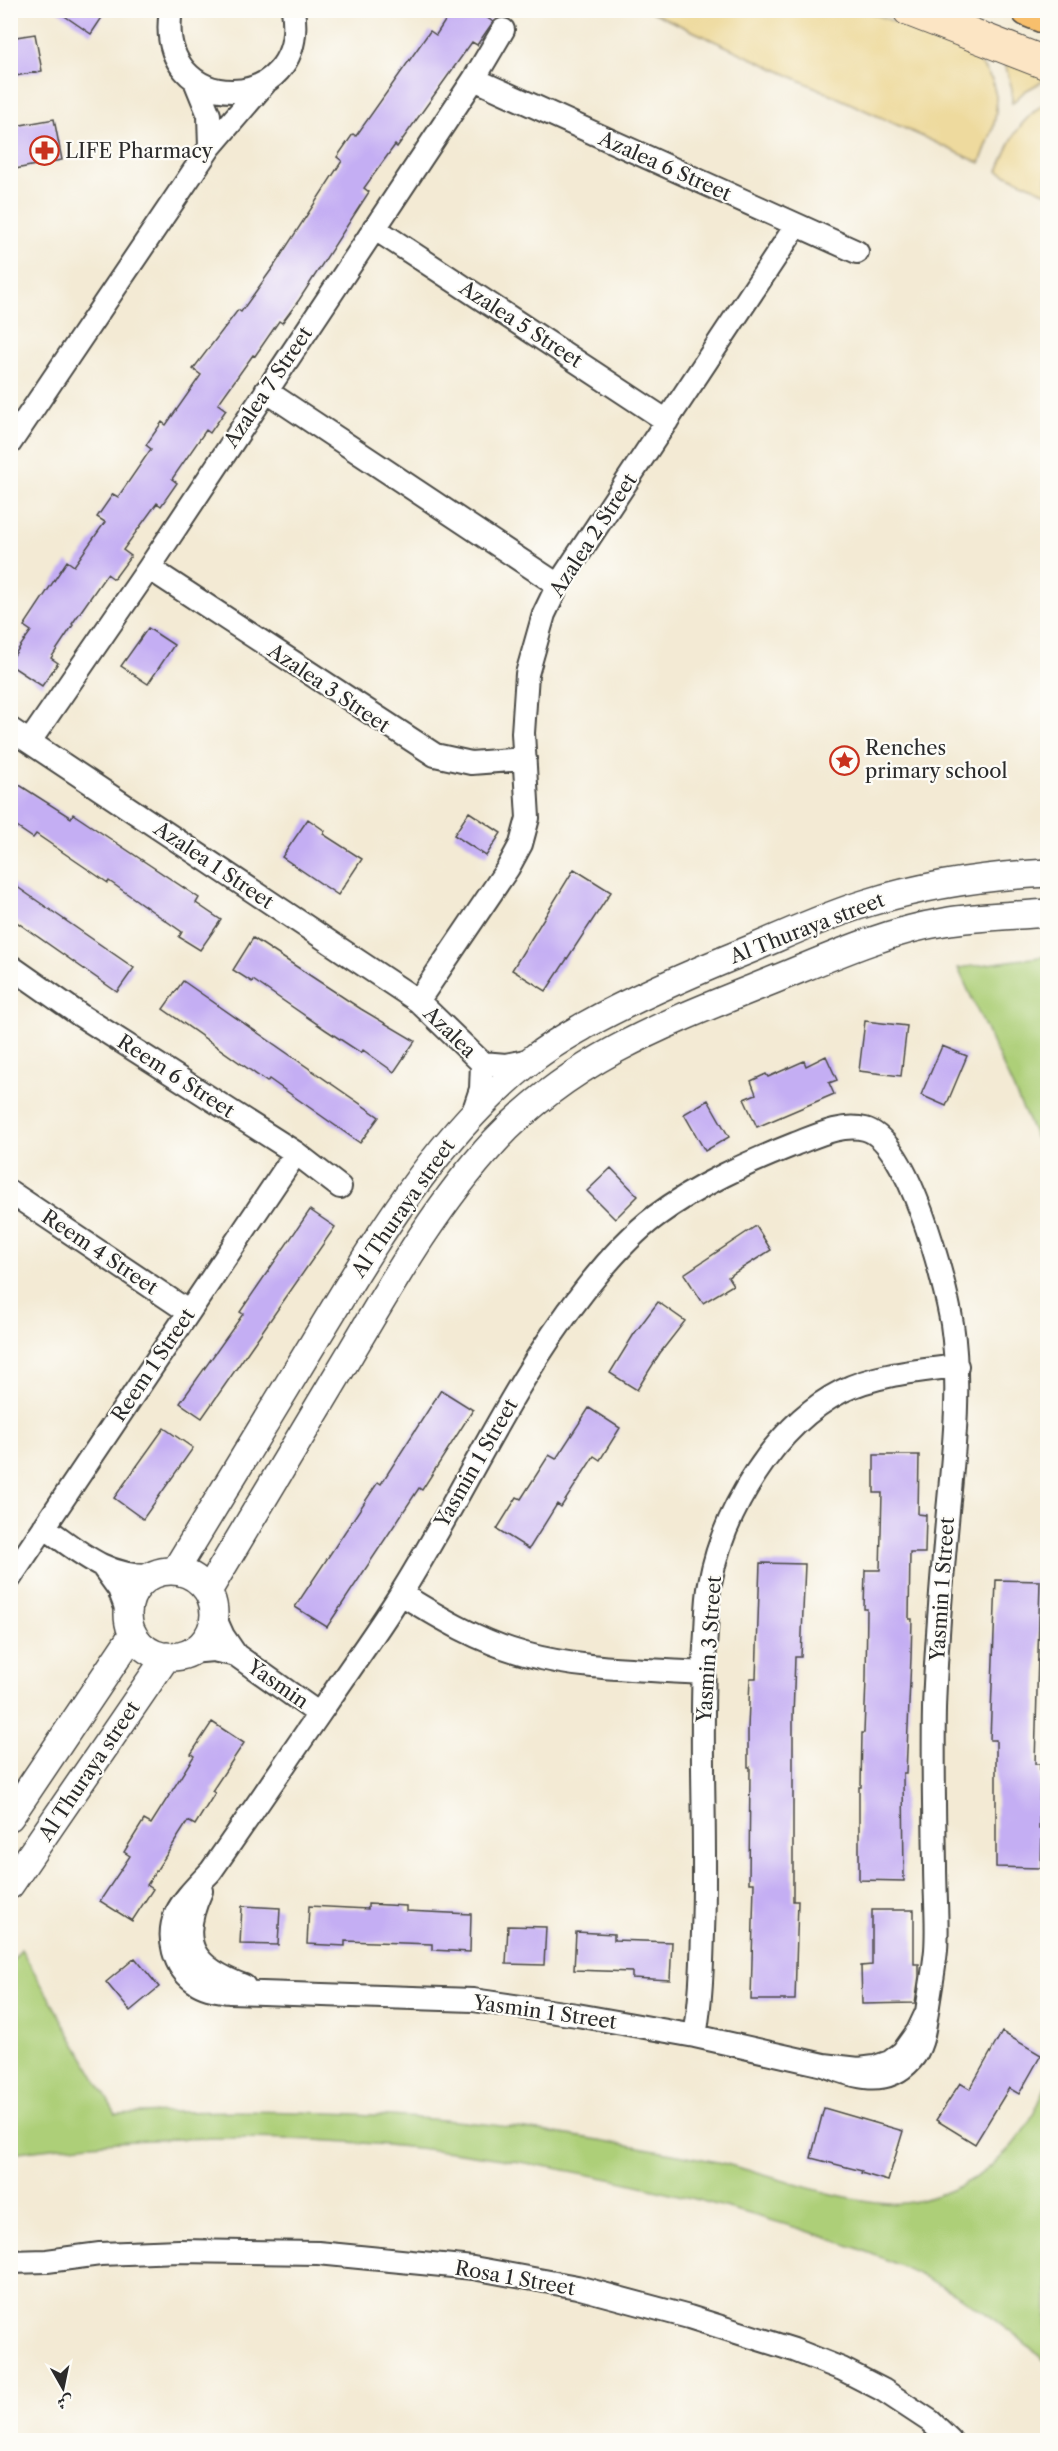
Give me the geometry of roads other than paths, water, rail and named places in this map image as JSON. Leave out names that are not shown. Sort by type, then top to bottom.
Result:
[{"type":"main road","points":[[909,10],[1047,64]]},
{"type":"main road","points":[[1028,10],[1047,18]]},
{"type":"street","points":[[171,10],[168,29],[172,51],[183,70],[196,83],[213,90],[231,93],[249,90],[265,83]]},
{"type":"street","points":[[10,443],[210,147],[288,60],[294,45],[299,16]]},
{"type":"street","name":"Azalea 7 Street","points":[[30,741],[149,568],[474,80],[503,30]]},
{"type":"street","name":"Azalea 6 Street","points":[[474,80],[857,252]]},
{"type":"street","points":[[196,83],[209,115],[210,147]]},
{"type":"street","name":"Azalea 2 Street","points":[[418,1001],[508,868],[521,844],[528,818],[524,703],[527,674],[544,614],[558,585],[796,226]]},
{"type":"street","name":"Azalea 5 Street","points":[[374,228],[667,421]]},
{"type":"street","points":[[266,391],[558,585]]},
{"type":"street","name":"Azalea 3 Street","points":[[149,568],[435,755],[471,763],[525,759]]},
{"type":"street","name":"Azalea 1 Street","points":[[10,729],[418,1001]]},
{"type":"street","name":"Al Thuraya street","points":[[163,1573],[359,1268],[427,1167],[473,1113],[531,1060],[613,1010],[673,981],[833,915],[867,903],[947,884],[1003,876],[1047,873]]},
{"type":"street","name":"Al Thuraya street","points":[[211,1603],[390,1287],[460,1183],[497,1140],[538,1101],[584,1068],[632,1039],[802,968],[877,940],[942,922],[1047,913]]},
{"type":"street","name":"Reem 6 Street","points":[[10,966],[80,1015],[296,1153],[340,1188]]},
{"type":"street","name":"Azalea","points":[[418,1001],[482,1063],[507,1065],[531,1060]]},
{"type":"street","name":"Azalea","points":[[473,1113],[481,1089],[482,1063]]},
{"type":"street","name":"Yasmin 1 Street","points":[[862,1115],[876,1118],[887,1126],[896,1138],[903,1171],[926,1226],[944,1283],[957,1366],[956,1426],[935,1672],[936,1951],[919,2048],[910,2062],[897,2072],[881,2078],[864,2079],[824,2066],[695,2036],[577,2014],[473,2000],[261,1992],[224,1978],[206,1968],[194,1951],[189,1930],[193,1910],[212,1871],[401,1594],[536,1359],[572,1307],[608,1262],[654,1218],[705,1185],[755,1159],[816,1136],[835,1122],[848,1116],[862,1115]]},
{"type":"street","name":"Reem 1 Street","points":[[10,1578],[296,1153]]},
{"type":"street","name":"Reem 4 Street","points":[[10,1192],[189,1312]]},
{"type":"street","name":"Yasmin 3 Street","points":[[695,2036],[702,1966],[705,1880],[703,1673],[710,1584],[721,1542],[740,1500],[759,1468],[810,1412],[842,1391],[882,1378],[957,1366]]},
{"type":"street","points":[[44,1527],[103,1567],[128,1575],[188,1574],[200,1581],[211,1603],[207,1637],[179,1654],[153,1653],[141,1645],[130,1623],[119,1589],[103,1567]]},
{"type":"street","points":[[130,1623],[131,1598],[138,1586],[163,1573]]},
{"type":"street","points":[[401,1594],[468,1632],[524,1654],[561,1662],[703,1673]]},
{"type":"street","name":"Yasmin","points":[[211,1603],[224,1636],[236,1655],[319,1714]]},
{"type":"street","name":"Al Thuraya street","points":[[10,1817],[130,1623]]},
{"type":"street","name":"Yasmin","points":[[179,1654],[213,1650],[236,1655]]},
{"type":"street","name":"Al Thuraya street","points":[[10,1886],[179,1654]]},
{"type":"street","name":"Rosa 1 Street","points":[[10,2262],[168,2251],[318,2253],[473,2268],[577,2287],[689,2317],[794,2350],[842,2369],[883,2390],[930,2421],[951,2440]]},
{"type":"street","name":"Rosa 1 Street","points":[[10,2275],[47,2261]]},
{"type":"place","name":"LIFE Pharmacy","points":[[44,151]]},
{"type":"place","name":"Renches primary school","points":[[844,760]]}]
